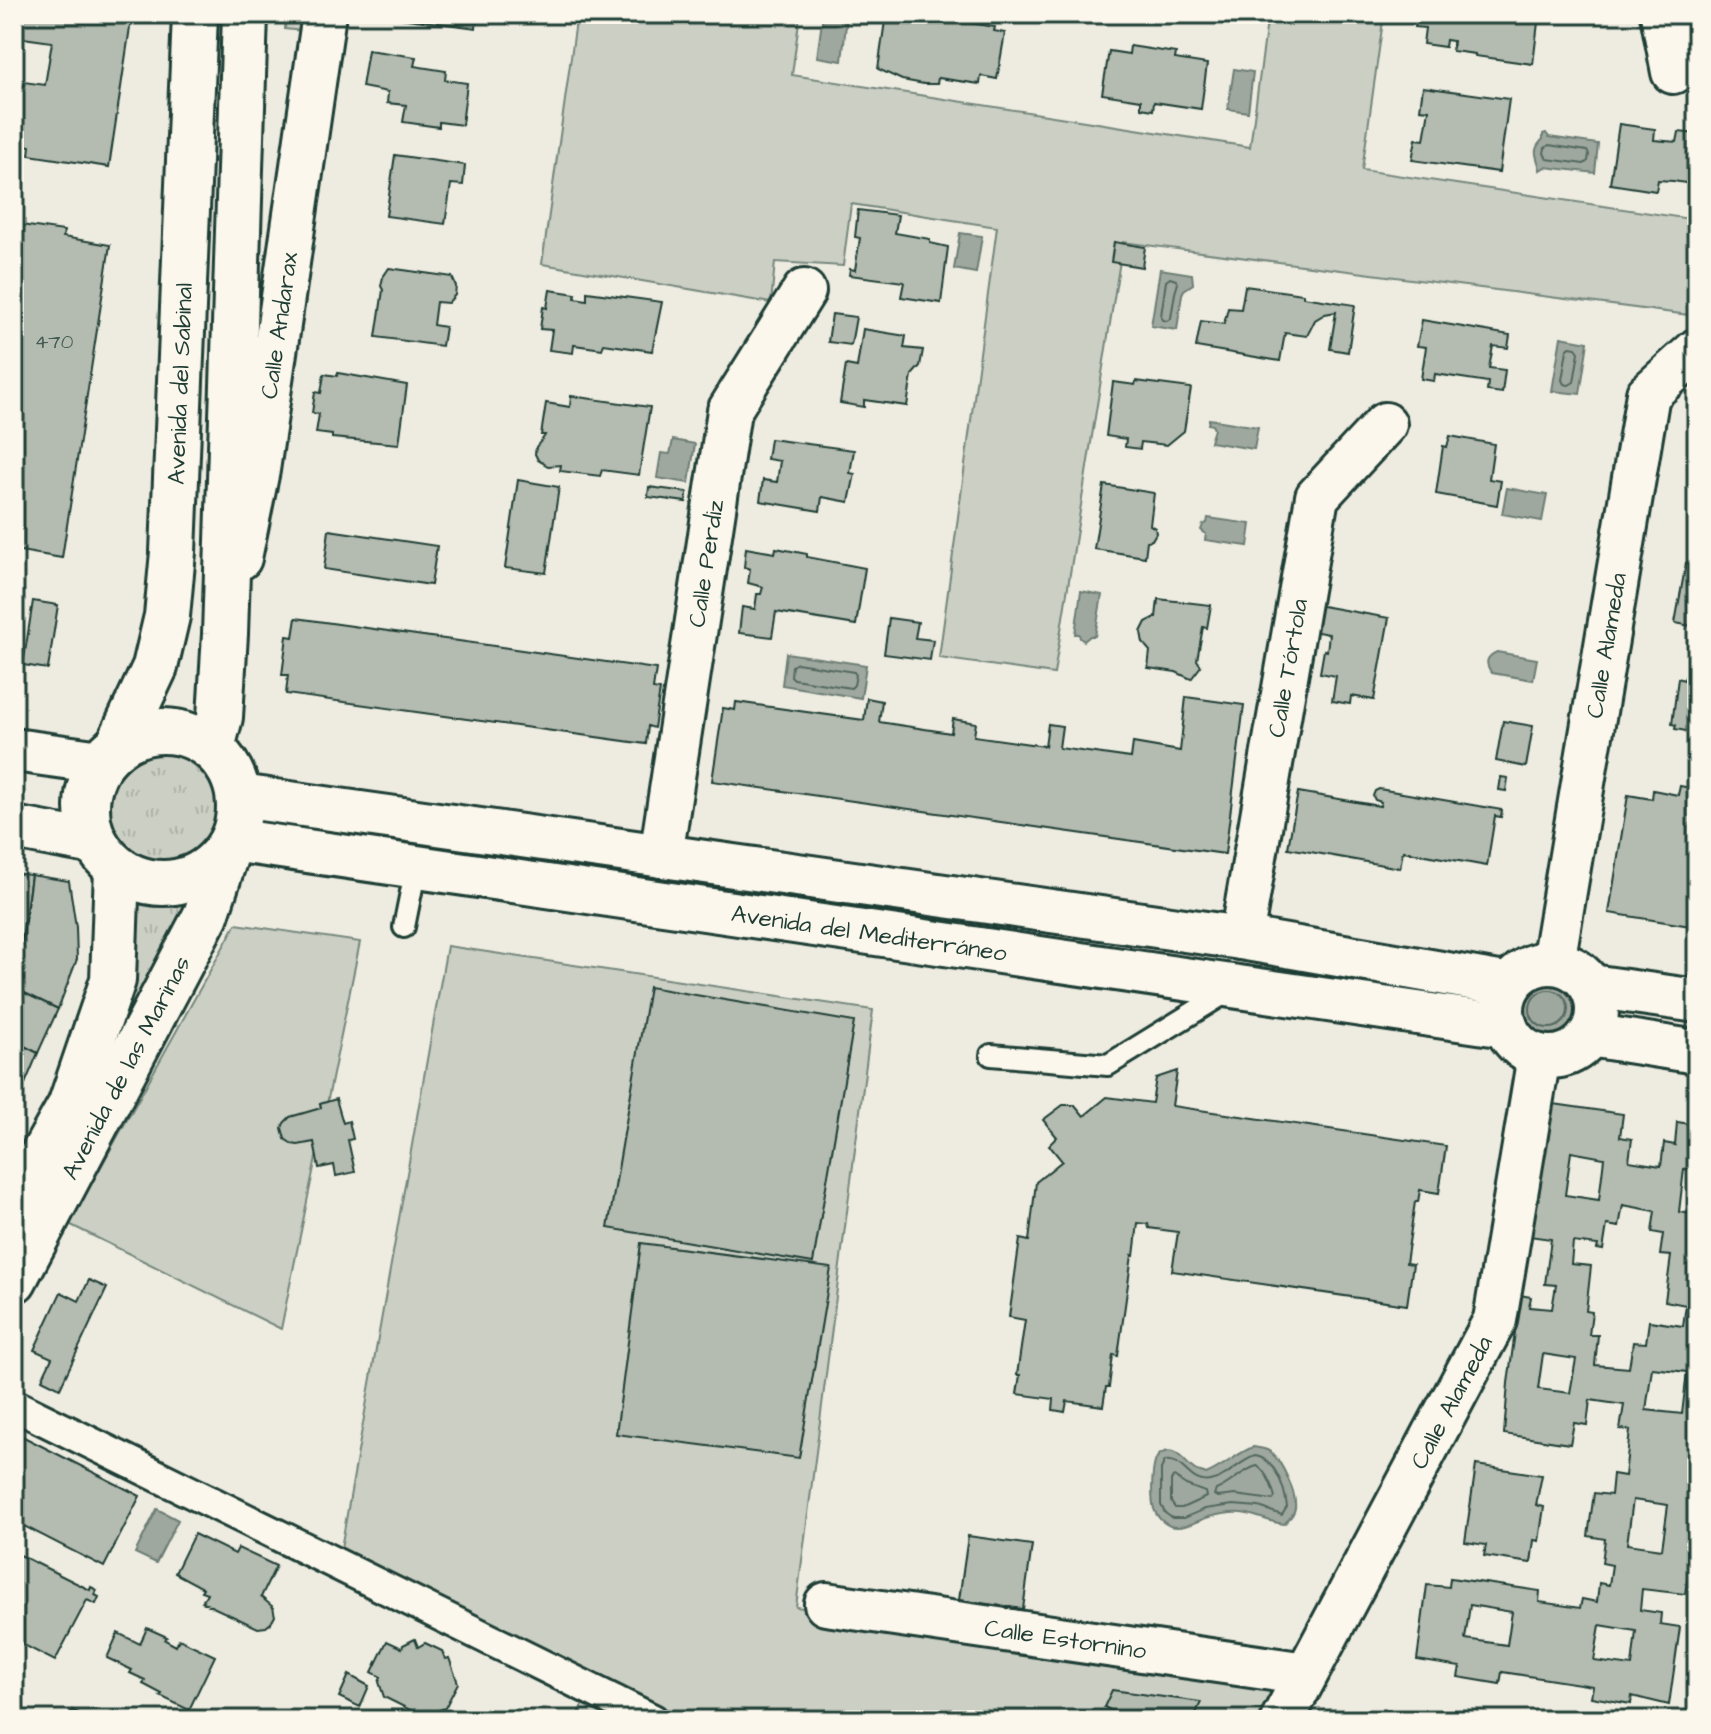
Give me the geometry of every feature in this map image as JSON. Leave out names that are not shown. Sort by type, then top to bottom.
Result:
[{"type":"street","name":"Avenida del Sabinal","points":[[110,753],[155,667],[167,616],[173,552],[195,14]]},
{"type":"street","points":[[212,748],[220,717],[225,634],[245,14]]},
{"type":"street","name":"Calle Andarax","points":[[225,634],[258,470],[324,14]]},
{"type":"street","points":[[1662,14],[1673,72]]},
{"type":"street","name":"Calle Perdiz","points":[[661,856],[729,411],[804,291]]},
{"type":"street","name":"Calle Alameda","points":[[1553,963],[1648,394],[1697,350]]},
{"type":"street","name":"Calle Tórtola","points":[[1241,938],[1317,497],[1385,424]]},
{"type":"street","points":[[14,828],[106,856],[140,881],[170,884],[196,877],[229,846],[238,827],[240,796],[232,771],[212,748],[189,735],[163,731],[144,733],[110,753],[90,786],[87,800],[89,827],[106,856]]},
{"type":"street","points":[[14,750],[110,753]]},
{"type":"street","name":"Avenida del Mediterráneo","points":[[240,796],[1241,938],[1510,985]]},
{"type":"street","name":"Avenida del Mediterráneo","points":[[229,846],[416,867],[1506,1026]]},
{"type":"street","name":"Avenida de las Marinas","points":[[14,1280],[206,915],[229,846]]},
{"type":"street","name":"Avenida de las Marinas","points":[[14,1206],[70,1106],[113,980],[106,856]]},
{"type":"street","points":[[1553,963],[1568,966],[1581,974],[1591,986],[1598,1011],[1596,1024],[1580,1046],[1568,1054],[1539,1056],[1525,1050],[1514,1040],[1503,1013],[1505,998],[1510,985],[1528,968],[1553,963]]},
{"type":"street","points":[[1591,986],[1697,1001]]},
{"type":"street","points":[[1590,1035],[1697,1052]]},
{"type":"street","name":"Calle Alameda","points":[[1282,1720],[1495,1320],[1539,1056]]},
{"type":"street","points":[[14,1405],[653,1720]]},
{"type":"street","name":"Calle Estornino","points":[[826,1604],[1306,1674]]},
{"type":"lane","points":[[404,927],[416,867]]},
{"type":"lane","points":[[991,1055],[1108,1065],[1236,987]]},
{"type":"green space","points":[[286,14],[314,14],[312,32],[285,29]]},
{"type":"green space","points":[[577,14],[800,14],[792,75],[1250,147],[1268,14],[1384,14],[1362,170],[1697,220],[1697,316],[1123,242],[1054,674],[939,658],[997,227],[851,204],[843,266],[775,262],[771,303],[542,264]]},
{"type":"green space","points":[[164,748],[187,752],[206,765],[219,784],[223,807],[219,830],[206,849],[187,862],[164,866],[141,862],[122,849],[109,830],[105,807],[109,784],[122,765],[141,752]]},
{"type":"green space","points":[[199,889],[109,1074],[128,890],[164,893]]},
{"type":"green space","points":[[236,924],[360,942],[281,1329],[69,1224]]},
{"type":"green space","points":[[447,946],[873,1010],[796,1607],[1292,1680],[1271,1720],[677,1720],[340,1554]]},
{"type":"green space","points":[[1558,971],[1571,977],[1582,988],[1588,1009],[1586,1024],[1571,1041],[1558,1047],[1542,1047],[1529,1041],[1514,1024],[1512,1001],[1518,988],[1535,973]]},
{"type":"green space","points":[[590,1689],[653,1720],[575,1720]]},
{"type":"water","points":[[823,14],[847,15],[842,61],[817,57]]},
{"type":"water","points":[[1234,69],[1253,72],[1248,112],[1228,109]]},
{"type":"water","points":[[1546,133],[1549,137],[1598,144],[1595,173],[1545,167],[1540,170],[1536,151]]},
{"type":"water","points":[[960,233],[982,236],[976,273],[954,269]]},
{"type":"water","points":[[1160,269],[1192,274],[1193,284],[1182,294],[1177,330],[1151,326]]},
{"type":"water","points":[[1561,337],[1588,342],[1580,394],[1552,391]]},
{"type":"water","points":[[1209,419],[1258,427],[1254,449],[1210,442],[1214,429],[1208,424]]},
{"type":"water","points":[[673,440],[695,444],[689,483],[657,478],[661,453],[670,454]]},
{"type":"water","points":[[1507,488],[1547,495],[1542,521],[1502,514]]},
{"type":"water","points":[[1208,518],[1251,524],[1248,546],[1205,540],[1206,534],[1201,530]]},
{"type":"water","points":[[1081,591],[1102,595],[1095,636],[1084,641],[1079,634],[1075,634]]},
{"type":"water","points":[[1497,652],[1537,659],[1533,680],[1492,673],[1487,661]]},
{"type":"water","points":[[786,653],[866,665],[861,698],[782,685]]},
{"type":"water","points":[[1549,982],[1560,984],[1568,990],[1574,998],[1574,1020],[1568,1028],[1560,1034],[1549,1036],[1538,1034],[1530,1028],[1524,1020],[1522,1009],[1524,998],[1530,990],[1538,984]]},
{"type":"water","points":[[1253,1447],[1272,1454],[1290,1485],[1295,1508],[1284,1524],[1230,1513],[1175,1527],[1158,1517],[1152,1489],[1154,1465],[1159,1455],[1170,1451],[1175,1453],[1195,1470],[1206,1474]]},
{"type":"water","points":[[157,1509],[178,1520],[156,1563],[135,1553]]},
{"type":"building","points":[[14,14],[132,14],[109,167],[29,155],[30,146],[14,143]],"holes":[[[23,38],[52,42],[45,85],[16,81]]]},
{"type":"building","points":[[400,14],[478,14],[476,28],[400,18]]},
{"type":"building","points":[[886,14],[913,14],[995,27],[994,31],[1005,33],[997,79],[981,76],[980,84],[938,78],[937,84],[924,84],[902,80],[878,69]]},
{"type":"building","points":[[1417,14],[1539,14],[1533,64],[1452,51],[1453,41],[1446,40],[1445,47],[1423,44],[1425,28],[1415,27]]},
{"type":"building","points":[[1130,46],[1176,53],[1175,59],[1207,64],[1201,109],[1154,102],[1153,110],[1141,108],[1141,100],[1102,94],[1109,51],[1129,54]]},
{"type":"building","points":[[368,50],[416,57],[414,66],[446,71],[445,80],[467,83],[462,125],[439,122],[439,127],[403,122],[406,105],[387,103],[388,92],[362,87]]},
{"type":"building","points":[[1423,87],[1509,99],[1499,172],[1412,160],[1416,139],[1424,140],[1429,110],[1420,109]]},
{"type":"building","points":[[1619,124],[1655,129],[1654,140],[1677,142],[1679,132],[1697,134],[1697,196],[1690,195],[1692,184],[1673,181],[1658,180],[1656,191],[1610,184]]},
{"type":"building","points":[[395,155],[465,165],[463,185],[451,184],[445,224],[386,216]]},
{"type":"building","points":[[858,210],[898,215],[895,233],[930,239],[930,243],[948,247],[941,303],[901,297],[904,282],[849,275],[850,269],[855,270],[860,238],[855,237]]},
{"type":"building","points":[[14,224],[64,231],[63,237],[110,245],[62,558],[14,550]]},
{"type":"building","points":[[1114,242],[1145,247],[1142,267],[1111,262]]},
{"type":"building","points":[[389,268],[452,277],[456,286],[455,295],[448,303],[436,302],[433,325],[445,327],[442,346],[376,337],[381,286]]},
{"type":"building","points":[[1245,286],[1355,305],[1348,352],[1330,349],[1336,312],[1315,320],[1307,336],[1285,333],[1280,361],[1196,347],[1201,321],[1224,324],[1228,308],[1241,309]]},
{"type":"building","points":[[550,290],[576,294],[575,298],[587,300],[587,292],[662,302],[652,351],[604,344],[602,349],[574,345],[573,353],[549,350],[552,330],[540,329],[543,307],[547,308]]},
{"type":"building","points":[[832,314],[856,317],[851,345],[828,342]]},
{"type":"building","points":[[1422,320],[1510,335],[1508,348],[1493,346],[1489,368],[1505,370],[1502,393],[1487,391],[1488,382],[1435,374],[1434,381],[1421,379],[1426,347],[1417,346]]},
{"type":"building","points":[[863,329],[906,336],[904,348],[923,350],[920,366],[912,375],[907,406],[864,400],[864,407],[840,403],[846,365],[857,367]]},
{"type":"building","points":[[338,373],[407,385],[399,444],[332,438],[332,435],[316,433],[319,414],[312,413],[315,392],[321,393],[324,374],[337,376]]},
{"type":"building","points":[[1136,381],[1191,388],[1184,431],[1167,445],[1141,442],[1140,449],[1125,447],[1126,439],[1106,436],[1113,382],[1135,385]]},
{"type":"building","points":[[571,396],[650,407],[639,475],[602,470],[600,476],[560,471],[561,465],[548,466],[538,460],[535,454],[545,435],[541,435],[546,403],[570,407]]},
{"type":"building","points":[[1450,436],[1494,444],[1489,479],[1501,481],[1497,505],[1436,494],[1443,446],[1447,447]]},
{"type":"building","points":[[770,439],[854,450],[850,473],[855,474],[849,502],[822,497],[820,511],[760,501],[763,480],[777,482],[780,461],[767,459]]},
{"type":"building","points":[[518,480],[559,487],[546,573],[505,568]]},
{"type":"building","points":[[1104,485],[1154,493],[1150,525],[1156,533],[1152,540],[1147,541],[1145,557],[1094,549]]},
{"type":"building","points":[[649,487],[687,492],[686,502],[648,497]]},
{"type":"building","points":[[329,530],[437,546],[431,585],[324,569]]},
{"type":"building","points":[[746,548],[775,553],[776,548],[865,568],[856,625],[776,612],[772,637],[739,633],[742,607],[755,609],[757,594],[761,594],[763,587],[748,583],[750,569],[744,567]]},
{"type":"building","points":[[1686,563],[1697,565],[1697,627],[1675,623]]},
{"type":"building","points":[[1158,599],[1211,605],[1197,660],[1201,666],[1191,679],[1176,672],[1148,668],[1150,651],[1143,643],[1141,632],[1146,622],[1156,617]]},
{"type":"building","points":[[33,601],[58,605],[48,669],[23,665]]},
{"type":"building","points":[[1311,604],[1389,618],[1374,700],[1351,696],[1350,704],[1332,701],[1336,676],[1320,673],[1329,634],[1306,630]]},
{"type":"building","points":[[296,618],[656,669],[653,689],[660,690],[654,728],[648,726],[646,744],[286,694],[288,675],[282,675],[287,636],[293,637]]},
{"type":"building","points":[[889,618],[918,622],[915,638],[933,640],[930,660],[884,654]]},
{"type":"building","points":[[1685,677],[1697,679],[1697,733],[1675,729],[1676,725],[1672,724],[1678,678],[1684,680]]},
{"type":"building","points":[[1186,697],[1244,705],[1225,854],[712,781],[723,708],[735,710],[736,702],[864,720],[867,698],[882,701],[879,722],[951,733],[953,719],[976,723],[974,736],[1045,746],[1048,724],[1062,726],[1059,748],[1131,758],[1133,743],[1180,751]]},
{"type":"building","points":[[1503,721],[1533,726],[1526,767],[1496,761]]},
{"type":"building","points":[[1501,777],[1508,778],[1506,791],[1499,790]]},
{"type":"building","points":[[1680,786],[1697,789],[1697,927],[1609,913],[1628,795],[1652,799],[1653,790],[1678,795]]},
{"type":"building","points":[[1379,789],[1502,810],[1501,817],[1495,816],[1487,866],[1403,851],[1400,868],[1288,848],[1298,792],[1380,806],[1381,802],[1373,796]]},
{"type":"building","points":[[14,873],[31,875],[14,997]]},
{"type":"building","points":[[31,875],[69,881],[77,959],[58,1009],[16,989]]},
{"type":"building","points":[[649,987],[854,1022],[813,1263],[608,1228]]},
{"type":"building","points":[[16,989],[58,1009],[38,1053],[14,1041]]},
{"type":"building","points":[[14,1041],[38,1053],[19,1098],[14,1095]]},
{"type":"building","points":[[1177,1071],[1172,1106],[1446,1146],[1439,1193],[1420,1190],[1418,1202],[1415,1202],[1406,1263],[1413,1264],[1407,1305],[1172,1271],[1178,1232],[1149,1228],[1148,1224],[1138,1223],[1118,1356],[1113,1355],[1103,1406],[1067,1401],[1065,1412],[1053,1410],[1054,1399],[1017,1394],[1025,1320],[1009,1317],[1020,1239],[1029,1241],[1036,1182],[1062,1161],[1049,1145],[1057,1137],[1043,1120],[1063,1105],[1075,1105],[1084,1116],[1107,1097],[1152,1103],[1156,1078]]},
{"type":"building","points":[[336,1099],[343,1123],[349,1121],[353,1139],[348,1140],[355,1172],[336,1176],[334,1165],[319,1168],[314,1142],[292,1144],[285,1139],[282,1128],[290,1117],[321,1108],[320,1104]]},
{"type":"building","points":[[1547,1103],[1623,1114],[1620,1137],[1632,1139],[1629,1161],[1661,1166],[1664,1143],[1675,1145],[1677,1122],[1697,1125],[1697,1171],[1684,1169],[1679,1212],[1697,1215],[1697,1463],[1694,1463],[1691,1484],[1697,1485],[1697,1572],[1696,1577],[1688,1576],[1685,1594],[1642,1589],[1640,1610],[1661,1613],[1660,1624],[1680,1627],[1669,1705],[1632,1696],[1631,1704],[1591,1697],[1593,1686],[1502,1672],[1500,1684],[1458,1677],[1460,1667],[1417,1660],[1427,1585],[1449,1587],[1450,1578],[1540,1591],[1539,1602],[1580,1608],[1582,1599],[1597,1602],[1599,1583],[1609,1585],[1612,1565],[1602,1563],[1605,1539],[1588,1536],[1594,1493],[1611,1495],[1613,1474],[1625,1476],[1630,1430],[1620,1429],[1624,1405],[1590,1400],[1587,1425],[1574,1423],[1570,1444],[1504,1434],[1520,1295],[1531,1297],[1529,1307],[1552,1309],[1556,1285],[1545,1284],[1551,1239],[1529,1236]],"holes":[[[1571,1152],[1604,1158],[1599,1200],[1565,1195]],[[1623,1205],[1655,1211],[1652,1232],[1663,1234],[1660,1255],[1671,1256],[1665,1301],[1686,1305],[1683,1326],[1649,1321],[1646,1343],[1633,1342],[1629,1368],[1595,1365],[1598,1335],[1589,1335],[1592,1312],[1586,1311],[1591,1266],[1571,1264],[1573,1242],[1598,1245],[1597,1249],[1603,1250],[1607,1225],[1619,1227]],[[1543,1354],[1576,1359],[1570,1393],[1538,1389]],[[1652,1368],[1687,1372],[1682,1414],[1646,1410]],[[1633,1500],[1668,1505],[1662,1549],[1627,1544]],[[1470,1605],[1512,1612],[1507,1645],[1465,1639]],[[1600,1625],[1636,1631],[1632,1666],[1594,1661]]]},
{"type":"building","points":[[641,1243],[831,1268],[799,1458],[616,1434]]},
{"type":"building","points":[[89,1280],[107,1288],[60,1388],[42,1379],[52,1358],[34,1350],[61,1292],[79,1301]]},
{"type":"building","points":[[14,1432],[140,1496],[104,1567],[14,1521]]},
{"type":"building","points":[[1476,1465],[1542,1475],[1536,1505],[1544,1507],[1539,1541],[1534,1540],[1531,1563],[1484,1556],[1486,1545],[1465,1542]]},
{"type":"building","points":[[194,1534],[235,1554],[238,1548],[276,1566],[261,1597],[273,1607],[275,1616],[271,1623],[258,1628],[202,1602],[207,1593],[201,1591],[203,1588],[175,1573]]},
{"type":"building","points":[[968,1536],[1032,1545],[1023,1609],[959,1600]]},
{"type":"building","points":[[14,1552],[90,1590],[91,1587],[97,1590],[95,1595],[99,1597],[96,1604],[87,1600],[55,1661],[14,1640]]},
{"type":"building","points":[[147,1628],[167,1637],[165,1640],[176,1646],[179,1639],[215,1656],[189,1710],[160,1696],[162,1694],[143,1684],[145,1680],[130,1673],[132,1670],[107,1658],[118,1633],[140,1644]]},
{"type":"building","points":[[415,1639],[418,1647],[425,1643],[442,1651],[445,1659],[449,1658],[458,1683],[445,1708],[422,1716],[384,1697],[379,1682],[381,1677],[372,1672],[387,1641],[402,1648]]},
{"type":"building","points":[[349,1675],[369,1686],[360,1707],[339,1697]]},
{"type":"building","points":[[1112,1690],[1201,1702],[1193,1720],[1131,1720],[1104,1707]]},
{"type":"building","points":[[72,1710],[93,1720],[67,1720]]}]
